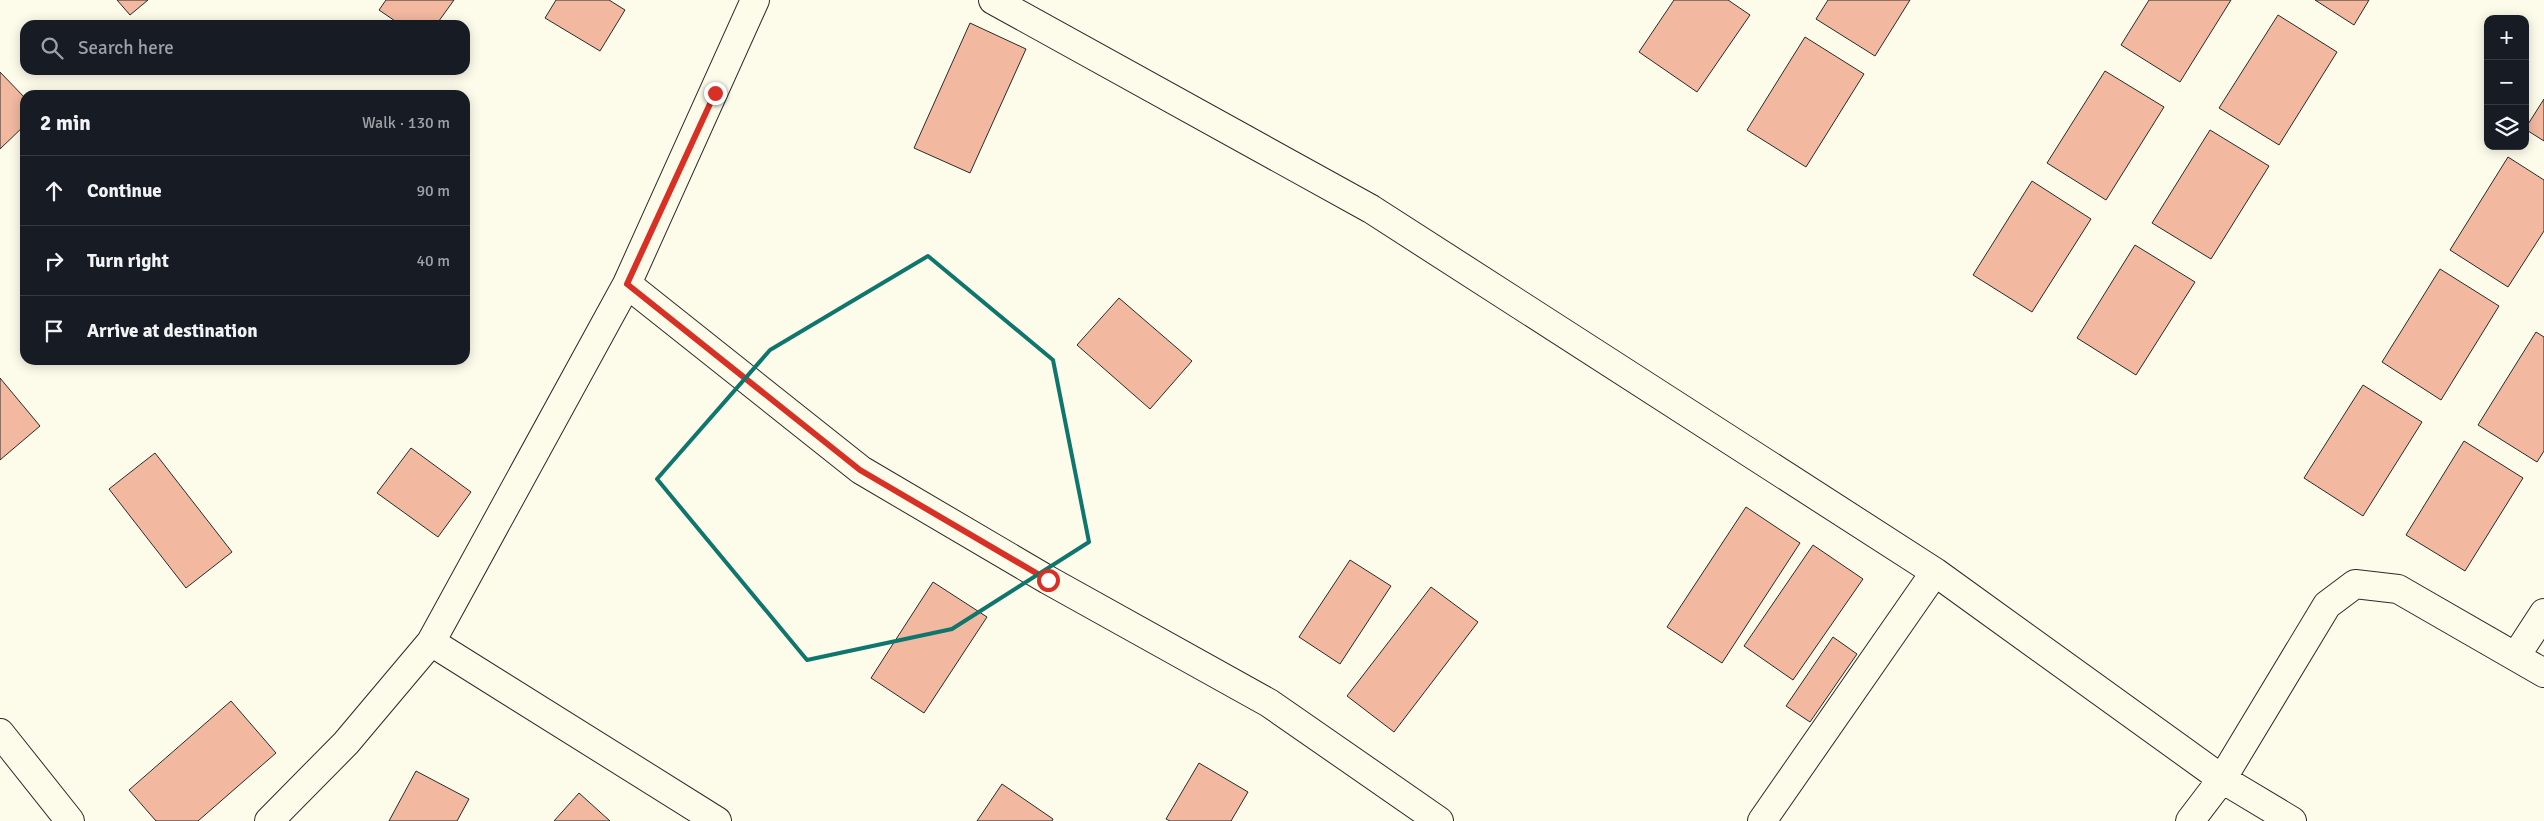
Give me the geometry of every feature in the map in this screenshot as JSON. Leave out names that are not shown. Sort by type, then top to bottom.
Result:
[{"type":"street","points":[[268,821],[346,743],[431,642],[627,284],[755,0]]},
{"type":"street","points":[[993,0],[1371,209],[1935,572],[2222,778],[2292,821]]},
{"type":"street","points":[[627,284],[860,470],[1048,580],[1269,702],[1439,821]]},
{"type":"street","points":[[1762,821],[1935,572]]},
{"type":"street","points":[[2190,821],[2222,778],[2327,605],[2355,584],[2398,588],[2544,673]]},
{"type":"street","points":[[2516,656],[2544,613]]},
{"type":"street","points":[[431,642],[717,821]]},
{"type":"street","points":[[0,733],[70,821]]},
{"type":"highlighted area","points":[[928,256],[1053,360],[1089,542],[952,629],[807,660],[657,479],[770,350]]},
{"type":"building","points":[[117,0],[148,0],[130,15]]},
{"type":"building","points":[[386,0],[454,0],[440,20],[394,20],[379,10]]},
{"type":"building","points":[[556,0],[609,0],[625,10],[600,51],[545,18]]},
{"type":"building","points":[[1674,0],[1728,0],[1750,15],[1697,92],[1639,52]]},
{"type":"building","points":[[1828,0],[1910,0],[1875,56],[1816,19]]},
{"type":"building","points":[[2149,0],[2231,0],[2180,82],[2121,45]]},
{"type":"building","points":[[2315,0],[2369,0],[2354,25]]},
{"type":"building","points":[[2278,15],[2337,52],[2279,145],[2219,108]]},
{"type":"building","points":[[970,23],[1026,49],[970,173],[914,148]]},
{"type":"building","points":[[1805,37],[1864,74],[1806,167],[1747,130]]},
{"type":"building","points":[[2105,71],[2164,107],[2106,200],[2047,163]]},
{"type":"building","points":[[0,72],[20,93],[20,130],[0,149]]},
{"type":"building","points":[[2544,99],[2544,141],[2529,132],[2529,123]]},
{"type":"building","points":[[2210,130],[2269,166],[2211,259],[2152,223]]},
{"type":"building","points":[[2508,157],[2544,180],[2544,231],[2508,287],[2450,250]]},
{"type":"building","points":[[2032,181],[2091,219],[2032,312],[1973,275]]},
{"type":"building","points":[[2135,245],[2195,282],[2136,375],[2077,338]]},
{"type":"building","points":[[2440,269],[2499,306],[2441,400],[2382,362]]},
{"type":"building","points":[[1119,298],[1192,361],[1150,409],[1077,345]]},
{"type":"building","points":[[2536,332],[2544,337],[2544,451],[2537,462],[2478,425]]},
{"type":"building","points":[[0,378],[40,426],[0,460]]},
{"type":"building","points":[[2363,385],[2422,422],[2363,516],[2304,478]]},
{"type":"building","points":[[2464,441],[2523,478],[2465,571],[2406,535]]},
{"type":"building","points":[[411,448],[471,492],[438,537],[377,493]]},
{"type":"building","points":[[155,453],[232,552],[186,588],[109,489]]},
{"type":"building","points":[[1746,507],[1800,543],[1722,663],[1667,627]]},
{"type":"building","points":[[1813,545],[1863,579],[1793,680],[1744,646]]},
{"type":"building","points":[[1350,560],[1391,586],[1340,664],[1299,637]]},
{"type":"building","points":[[933,582],[987,617],[924,713],[871,678]]},
{"type":"building","points":[[1431,587],[1478,622],[1394,732],[1347,696]]},
{"type":"building","points":[[1833,637],[1857,654],[1810,722],[1786,706]]},
{"type":"building","points":[[231,701],[276,753],[198,821],[156,821],[129,790]]},
{"type":"building","points":[[1199,763],[1248,792],[1231,821],[1170,821],[1166,819]]},
{"type":"building","points":[[416,771],[469,799],[457,821],[389,821]]},
{"type":"building","points":[[1002,784],[1053,819],[1052,821],[977,821]]},
{"type":"building","points":[[579,793],[610,821],[554,821]]},
{"type":"route","points":[[715,93],[627,284],[860,470],[1048,580]]}]
